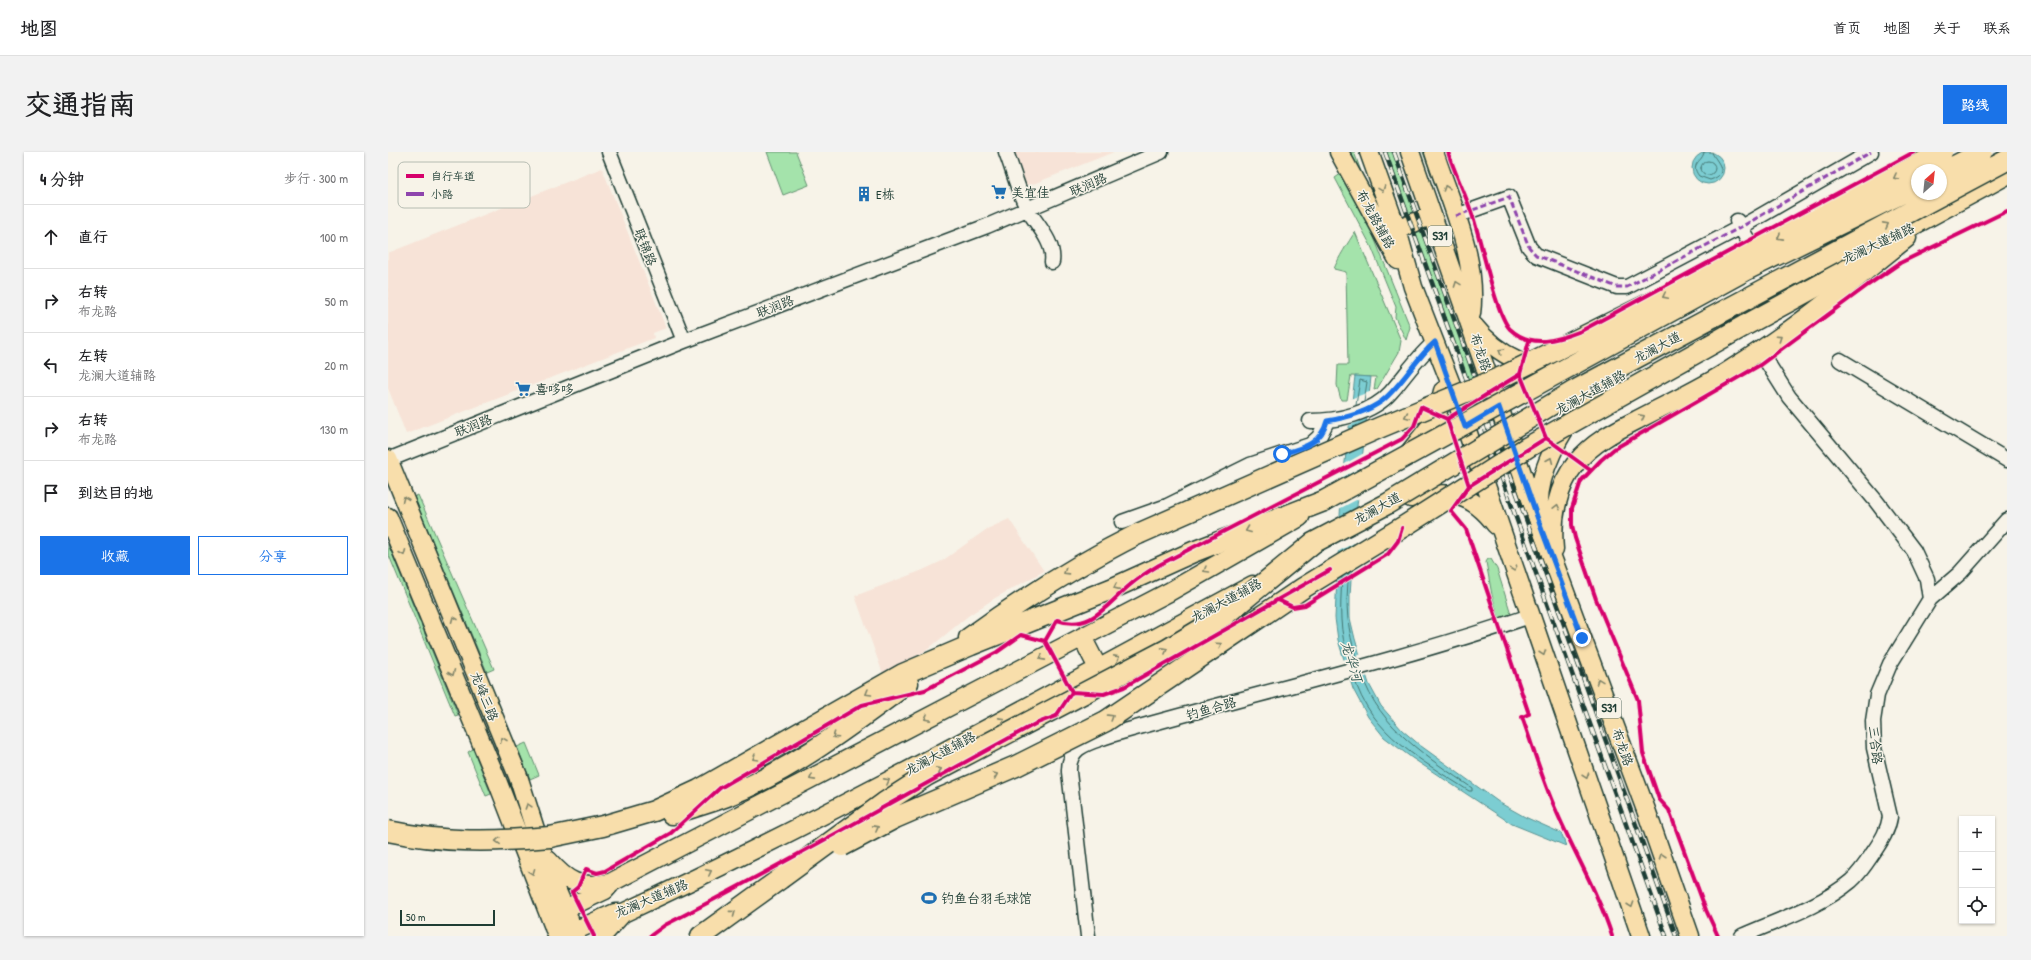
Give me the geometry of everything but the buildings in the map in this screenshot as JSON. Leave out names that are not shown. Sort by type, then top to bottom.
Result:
[{"type":"highway","points":[[388,831],[438,839],[493,842],[550,837],[638,826],[727,796],[788,766],[852,724],[1000,615],[1074,567],[1104,551],[1176,516],[1504,376],[1717,270],[1942,152]]},
{"type":"highway","points":[[1947,181],[1982,152]]},
{"type":"highway","name":"龙澜大道","points":[[780,879],[884,803],[926,776],[1136,666],[1225,615],[1317,545],[1574,391],[2007,160]]},
{"type":"highway","name":"龙澜大道","points":[[550,837],[603,826],[654,812],[705,786],[903,674],[964,647],[1111,589],[1193,552],[1325,502],[1746,270],[1911,189]]},
{"type":"highway","points":[[702,936],[780,879],[895,818],[1016,766],[1106,721],[1303,588],[1406,525],[1528,447],[1823,282],[1896,236]]},
{"type":"main road","name":"布龙路辅路","points":[[1339,152],[1413,287]]},
{"type":"main road","points":[[1369,152],[1397,230],[1413,287],[1438,350],[1502,532],[1641,936]]},
{"type":"main road","name":"布龙路","points":[[1410,152],[1540,525],[1646,810],[1690,936]]},
{"type":"main road","points":[[1434,152],[1456,216],[1471,273],[1473,298],[1470,321],[1483,338],[1500,351],[1516,360],[1555,369],[1578,365]]},
{"type":"main road","name":"龙澜大道辅路","points":[[1947,180],[1961,167],[1987,152]]},
{"type":"main road","points":[[1961,167],[1974,192]]},
{"type":"main road","name":"龙澜大道辅路","points":[[1947,185],[1974,192],[2007,175]]},
{"type":"main road","name":"龙澜大道辅路","points":[[565,909],[604,890],[612,882],[1169,592],[1325,502],[1390,469],[1499,407],[1762,267],[1911,192]]},
{"type":"main road","points":[[1558,573],[1554,543],[1556,508],[1567,477],[1577,462],[1591,448],[1614,432],[1731,370],[1797,326],[1927,200]]},
{"type":"main road","name":"龙澜大道辅路","points":[[565,933],[615,913],[624,913],[823,815],[1098,668],[1317,545],[1394,508],[1477,461],[1539,421],[1606,383],[1839,261],[1896,236],[1929,200]]},
{"type":"main road","points":[[1397,230],[1432,215]]},
{"type":"main road","points":[[1390,469],[1422,440],[1436,419],[1442,401],[1444,381],[1438,350]]},
{"type":"main road","points":[[1540,525],[1539,490],[1553,452],[1572,419],[1584,403],[1606,383]]},
{"type":"main road","name":"龙峰三路","points":[[388,460],[518,776],[549,873],[565,909]]},
{"type":"main road","points":[[1411,498],[1431,494],[1459,495],[1473,501],[1486,511],[1502,532]]},
{"type":"main road","name":"龙峰三路","points":[[388,516],[498,783],[565,933]]},
{"type":"main road","points":[[1082,637],[1098,668]]},
{"type":"main road","points":[[544,857],[560,875],[575,882],[592,886],[612,882]]},
{"type":"main road","points":[[565,909],[565,933]]},
{"type":"main road","points":[[602,936],[624,913]]},
{"type":"street","name":"联锦路","points":[[609,152],[684,342]]},
{"type":"street","points":[[1006,152],[1028,209],[1040,227],[1048,243],[1052,256],[1052,262]]},
{"type":"street","name":"联润路","points":[[388,460],[684,342],[1028,209],[1161,152]]},
{"type":"street","points":[[1456,216],[1509,197],[1529,247],[1536,255],[1621,288],[1632,286],[1739,224],[1871,152]]},
{"type":"street","points":[[1933,152],[1937,164]]},
{"type":"street","points":[[1739,224],[1762,267]]},
{"type":"street","points":[[1310,421],[1327,421],[1348,416],[1373,407],[1390,394],[1424,350],[1438,350]]},
{"type":"street","points":[[1760,351],[1789,397],[1876,501],[1914,551],[1927,579],[1930,599]]},
{"type":"street","points":[[1840,360],[2007,460]]},
{"type":"street","points":[[1122,522],[1174,503],[1250,465],[1310,446],[1319,437],[1327,421]]},
{"type":"street","name":"三合路","points":[[1742,936],[1801,910],[1835,892],[1855,877],[1882,841],[1888,828],[1890,817],[1874,748],[1873,720],[1877,695],[1890,664],[1930,599],[1960,573],[2007,520]]},
{"type":"street","name":"钓鱼合路","points":[[1088,936],[1069,772],[1070,757],[1074,751],[1111,735],[1369,664],[1492,629],[1530,616]]},
{"type":"shaded area","points":[[1013,152],[1114,152],[1033,184],[1026,185]]},
{"type":"shaded area","points":[[602,168],[666,328],[653,333],[654,338],[406,434],[388,388],[388,253],[501,208],[530,208],[530,197]]},
{"type":"shaded area","points":[[1009,519],[1044,571],[995,598],[968,616],[927,650],[883,674],[855,596],[923,570],[942,561],[987,529]]},
{"type":"green space","points":[[767,152],[796,152],[809,185],[783,195]]},
{"type":"green space","points":[[1346,152],[1354,152],[1370,196]]},
{"type":"green space","points":[[1387,152],[1394,152],[1477,385],[1471,386]]},
{"type":"green space","points":[[1423,152],[1429,152],[1464,265]]},
{"type":"green space","points":[[1342,173],[1373,235],[1410,327],[1406,340],[1395,317],[1396,307],[1371,246],[1335,178]]},
{"type":"green space","points":[[1355,232],[1401,341],[1399,352],[1377,389],[1374,390],[1376,377],[1351,376],[1347,400],[1341,400],[1337,385],[1338,365],[1348,365],[1346,272],[1334,269]]},
{"type":"green space","points":[[418,495],[494,669],[487,672],[414,497]]},
{"type":"green space","points":[[388,544],[458,715],[455,716],[388,553]]},
{"type":"green space","points":[[1488,559],[1491,559],[1497,569],[1511,614],[1499,618],[1492,595],[1486,562]]},
{"type":"green space","points":[[526,743],[539,775],[530,779],[517,747]]},
{"type":"green space","points":[[473,749],[491,794],[486,796],[468,752]]},
{"type":"water","points":[[1711,152],[1717,154],[1722,159],[1724,168],[1722,177],[1717,182],[1705,184],[1699,182],[1694,177],[1692,165],[1694,159],[1699,154]]},
{"type":"water","name":"龙华河","points":[[1355,376],[1371,377],[1354,534],[1350,618],[1369,684],[1381,706],[1402,730],[1421,746],[1500,803],[1525,817],[1561,833],[1566,846],[1512,824],[1412,758],[1384,737],[1368,717],[1353,689],[1338,640],[1335,618],[1341,496]]},
{"type":"pier","points":[[1372,391],[1369,418],[1348,426],[1350,399]]},
{"type":"pier","points":[[1364,453],[1363,467],[1341,478],[1343,465]]},
{"type":"pier","points":[[1363,470],[1360,498],[1339,509],[1339,496]]},
{"type":"pier","points":[[1358,515],[1356,542],[1337,552],[1338,526]]},
{"type":"pier","points":[[1355,572],[1354,577],[1335,589],[1336,584]]},
{"type":"pier","points":[[1362,654],[1369,676],[1348,681],[1342,660]]},
{"type":"railway","points":[[1385,152],[1666,936]]},
{"type":"railway","points":[[1394,152],[1676,936]]},
{"type":"marked path","points":[[1456,216],[1509,197],[1529,247],[1536,255],[1617,287],[1627,287],[1741,227],[1871,152]]},
{"type":"cycle path","points":[[1448,152],[1473,217],[1499,309],[1510,329],[1518,335],[1536,341],[1554,340],[1581,331],[1914,152]]},
{"type":"cycle path","points":[[1718,936],[1706,910],[1669,810],[1659,799],[1643,753],[1638,700],[1596,599],[1575,538],[1572,525],[1572,508],[1581,481],[1614,449],[1760,365],[1900,263],[2007,211]]},
{"type":"cycle path","points":[[1529,341],[1520,374],[1546,438],[1590,470]]},
{"type":"cycle path","points":[[1447,419],[1520,374]]},
{"type":"cycle path","points":[[594,936],[572,892],[578,887],[586,869],[597,873],[605,871],[671,833],[720,788],[862,705],[925,690],[997,652],[1021,635],[1045,641],[1057,620],[1069,623],[1089,619],[1106,608],[1137,579],[1159,565],[1402,439],[1414,426],[1421,407],[1447,419],[1469,486]]},
{"type":"cycle path","points":[[1546,438],[1469,486],[1451,511],[1466,529],[1529,714],[1522,717],[1550,797],[1600,903],[1612,936]]},
{"type":"cycle path","points":[[1278,600],[1293,607],[1305,605],[1388,554],[1398,541],[1402,528]]},
{"type":"cycle path","points":[[650,936],[665,925],[712,901],[1035,724],[1056,716],[1072,692],[1104,694],[1124,687],[1330,570]]},
{"type":"cycle path","points":[[1045,641],[1072,692]]},
{"type":"place","name":"美宜佳","points":[[999,192]]},
{"type":"place","name":"E栋","points":[[864,194]]},
{"type":"place","name":"喜哆哆","points":[[523,389]]},
{"type":"place","name":"钓鱼台羽毛球馆","points":[[929,898]]},
{"type":"route","points":[[1282,454],[1310,446],[1324,432],[1327,421],[1339,419],[1373,407],[1382,401],[1390,394],[1424,350],[1435,342],[1465,427],[1499,407],[1540,525],[1582,638]]}]
